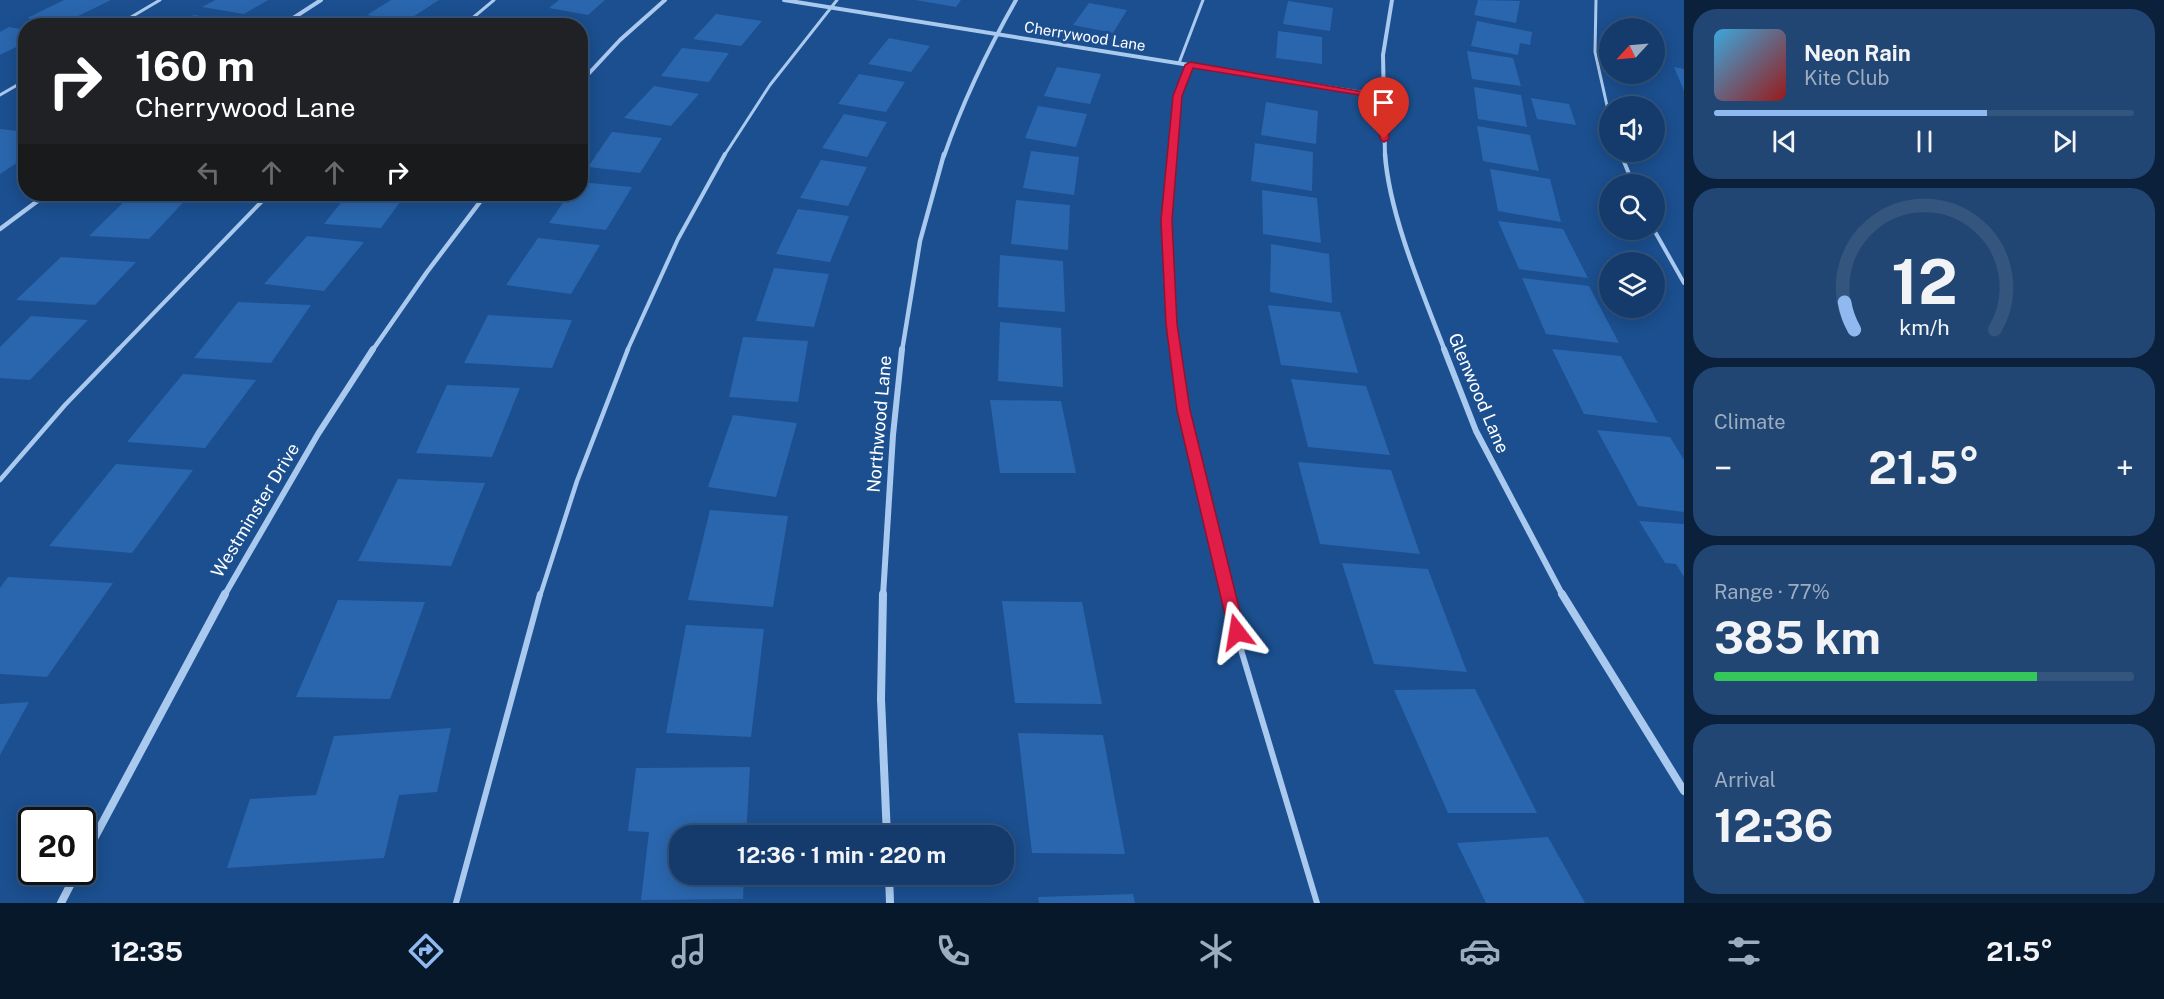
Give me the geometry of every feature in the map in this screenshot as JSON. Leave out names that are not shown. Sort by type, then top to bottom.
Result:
[{"type":"street","points":[[293,18],[321,0]]},
{"type":"street","points":[[588,74],[620,40],[665,0]]},
{"type":"street","name":"Cherrywood Lane","points":[[784,0],[1382,96]]},
{"type":"street","name":"Northwood Lane","points":[[887,825],[880,656],[895,397],[921,230],[954,121],[994,33],[1016,0]]},
{"type":"street","name":"Glenwood Lane","points":[[1392,0],[1383,55],[1382,96],[1387,182],[1425,300],[1476,431],[1564,598],[1684,791]]},
{"type":"street","points":[[0,229],[38,201]]},
{"type":"street","name":"Westminster Drive","points":[[96,834],[203,630],[356,373],[448,241],[480,201]]},
{"type":"street","points":[[61,903],[70,885]]},
{"type":"street","points":[[889,885],[890,903]]},
{"type":"lane","points":[[130,18],[160,0]]},
{"type":"lane","points":[[473,18],[494,0]]},
{"type":"lane","points":[[456,903],[544,576],[618,370],[655,284],[703,188],[786,58],[837,0]]},
{"type":"lane","points":[[1179,63],[1203,0]]},
{"type":"lane","points":[[1596,0],[1594,52],[1605,96]]},
{"type":"lane","points":[[1190,65],[1177,96],[1167,220],[1172,324],[1183,410],[1242,653],[1317,903]]},
{"type":"lane","points":[[0,95],[18,85]]},
{"type":"lane","points":[[0,480],[64,405],[262,201]]},
{"type":"lane","points":[[1660,240],[1684,283]]},
{"type":"building","points":[[64,0],[111,0],[74,18],[27,18]]},
{"type":"building","points":[[215,0],[268,0],[244,14],[202,7]]},
{"type":"building","points":[[391,0],[439,0],[411,18],[383,18],[367,15]]},
{"type":"building","points":[[559,0],[605,0],[588,15],[549,8]]},
{"type":"building","points":[[915,0],[961,0],[956,7]]},
{"type":"building","points":[[1478,0],[1520,1],[1516,23],[1474,15]]},
{"type":"building","points":[[1288,1],[1333,8],[1330,31],[1283,24]]},
{"type":"building","points":[[1089,3],[1127,10],[1113,33],[1073,25]]},
{"type":"building","points":[[716,14],[762,21],[741,46],[693,39]]},
{"type":"building","points":[[194,15],[214,18],[189,18]]},
{"type":"building","points":[[1477,21],[1532,32],[1530,45],[1520,43],[1518,55],[1471,46]]},
{"type":"building","points":[[9,27],[18,29],[18,46],[0,55],[0,32]]},
{"type":"building","points":[[1278,31],[1322,37],[1322,64],[1276,58]]},
{"type":"building","points":[[889,38],[930,46],[911,72],[868,64]]},
{"type":"building","points":[[682,48],[729,53],[709,82],[661,76]]},
{"type":"building","points":[[1467,51],[1513,58],[1521,86],[1472,79]]},
{"type":"building","points":[[1057,67],[1101,74],[1090,104],[1044,96]]},
{"type":"building","points":[[1674,67],[1684,69],[1684,91]]},
{"type":"building","points":[[859,74],[905,82],[886,112],[838,104]]},
{"type":"building","points":[[654,86],[699,94],[671,126],[624,118]]},
{"type":"building","points":[[1474,87],[1521,95],[1527,127],[1478,119]]},
{"type":"building","points":[[1531,98],[1569,104],[1576,125],[1537,119]]},
{"type":"building","points":[[1266,102],[1318,111],[1316,144],[1261,135]]},
{"type":"building","points":[[1038,106],[1087,114],[1076,147],[1025,138]]},
{"type":"building","points":[[844,114],[887,122],[867,157],[822,148]]},
{"type":"building","points":[[1477,126],[1530,135],[1539,171],[1483,161]]},
{"type":"building","points":[[0,129],[18,131],[18,162],[0,174]]},
{"type":"building","points":[[612,132],[662,138],[640,173],[588,167]]},
{"type":"building","points":[[1255,143],[1313,152],[1312,191],[1251,181]]},
{"type":"building","points":[[1031,151],[1079,157],[1074,195],[1023,188]]},
{"type":"building","points":[[821,160],[867,167],[848,206],[800,198]]},
{"type":"building","points":[[1490,169],[1550,179],[1561,222],[1498,211]]},
{"type":"building","points":[[588,183],[632,187],[606,230],[549,223],[564,201],[588,201]]},
{"type":"building","points":[[1262,190],[1317,198],[1321,243],[1263,234]]},
{"type":"building","points":[[1016,200],[1070,205],[1068,250],[1011,244]]},
{"type":"building","points":[[125,201],[184,201],[149,239],[89,236]]},
{"type":"building","points":[[342,201],[401,201],[381,228],[324,224]]},
{"type":"building","points":[[798,209],[849,216],[830,262],[776,254]]},
{"type":"building","points":[[1498,221],[1563,229],[1588,278],[1519,269]]},
{"type":"building","points":[[307,236],[364,242],[324,291],[264,284]]},
{"type":"building","points":[[538,238],[600,245],[571,294],[506,285]]},
{"type":"building","points":[[1271,244],[1329,254],[1332,303],[1270,292]]},
{"type":"building","points":[[1000,255],[1063,261],[1065,312],[998,307]]},
{"type":"building","points":[[61,257],[136,262],[95,305],[16,300]]},
{"type":"building","points":[[774,268],[829,274],[814,327],[756,321]]},
{"type":"building","points":[[1522,278],[1589,286],[1599,305],[1599,318],[1606,318],[1619,343],[1546,334]]},
{"type":"building","points":[[238,302],[311,305],[271,363],[194,358]]},
{"type":"building","points":[[1268,305],[1340,312],[1358,373],[1281,365]]},
{"type":"building","points":[[488,315],[572,320],[552,368],[464,363]]},
{"type":"building","points":[[31,316],[88,320],[30,380],[0,378],[0,347]]},
{"type":"building","points":[[1000,322],[1061,328],[1063,387],[998,381]]},
{"type":"building","points":[[743,337],[808,341],[798,402],[729,397]]},
{"type":"building","points":[[1552,349],[1621,356],[1658,423],[1584,414]]},
{"type":"building","points":[[183,374],[256,380],[205,448],[127,442]]},
{"type":"building","points":[[1291,379],[1366,386],[1390,455],[1308,447]]},
{"type":"building","points":[[447,385],[520,388],[492,457],[416,453]]},
{"type":"building","points":[[990,400],[1061,401],[1076,473],[1000,473]]},
{"type":"building","points":[[733,415],[797,423],[776,497],[708,487]]},
{"type":"building","points":[[1597,430],[1670,437],[1684,460],[1684,512],[1638,506]]},
{"type":"building","points":[[1298,462],[1391,470],[1420,554],[1320,544]]},
{"type":"building","points":[[116,464],[193,470],[132,553],[49,546]]},
{"type":"building","points":[[398,479],[485,483],[451,566],[358,561]]},
{"type":"building","points":[[710,510],[788,516],[773,607],[688,600]]},
{"type":"building","points":[[1639,521],[1684,524],[1684,577],[1676,564],[1665,563]]},
{"type":"building","points":[[1342,563],[1428,569],[1467,672],[1374,664]]},
{"type":"building","points":[[8,577],[113,583],[47,677],[0,674],[0,588]]},
{"type":"building","points":[[338,600],[425,602],[390,699],[296,697]]},
{"type":"building","points":[[1002,601],[1082,602],[1102,704],[1015,703]]},
{"type":"building","points":[[686,625],[764,629],[751,737],[666,733]]},
{"type":"building","points":[[1475,689],[1537,813],[1448,813],[1394,690]]},
{"type":"building","points":[[29,702],[0,755],[0,704]]},
{"type":"building","points":[[451,728],[437,792],[399,795],[384,858],[227,868],[250,799],[316,795],[334,736]]},
{"type":"building","points":[[1018,733],[1103,735],[1125,854],[1032,853]]},
{"type":"building","points":[[750,767],[747,825],[669,825],[669,885],[744,885],[743,899],[641,900],[649,832],[628,831],[636,768]]},
{"type":"building","points":[[1548,837],[1585,903],[1486,903],[1457,843]]},
{"type":"building","points":[[1133,894],[1135,903],[1039,903],[1038,897]]},
{"type":"route","points":[[1237,632],[1183,410],[1172,324],[1167,220],[1168,179],[1177,96],[1190,65],[1382,96],[1384,139]]}]
